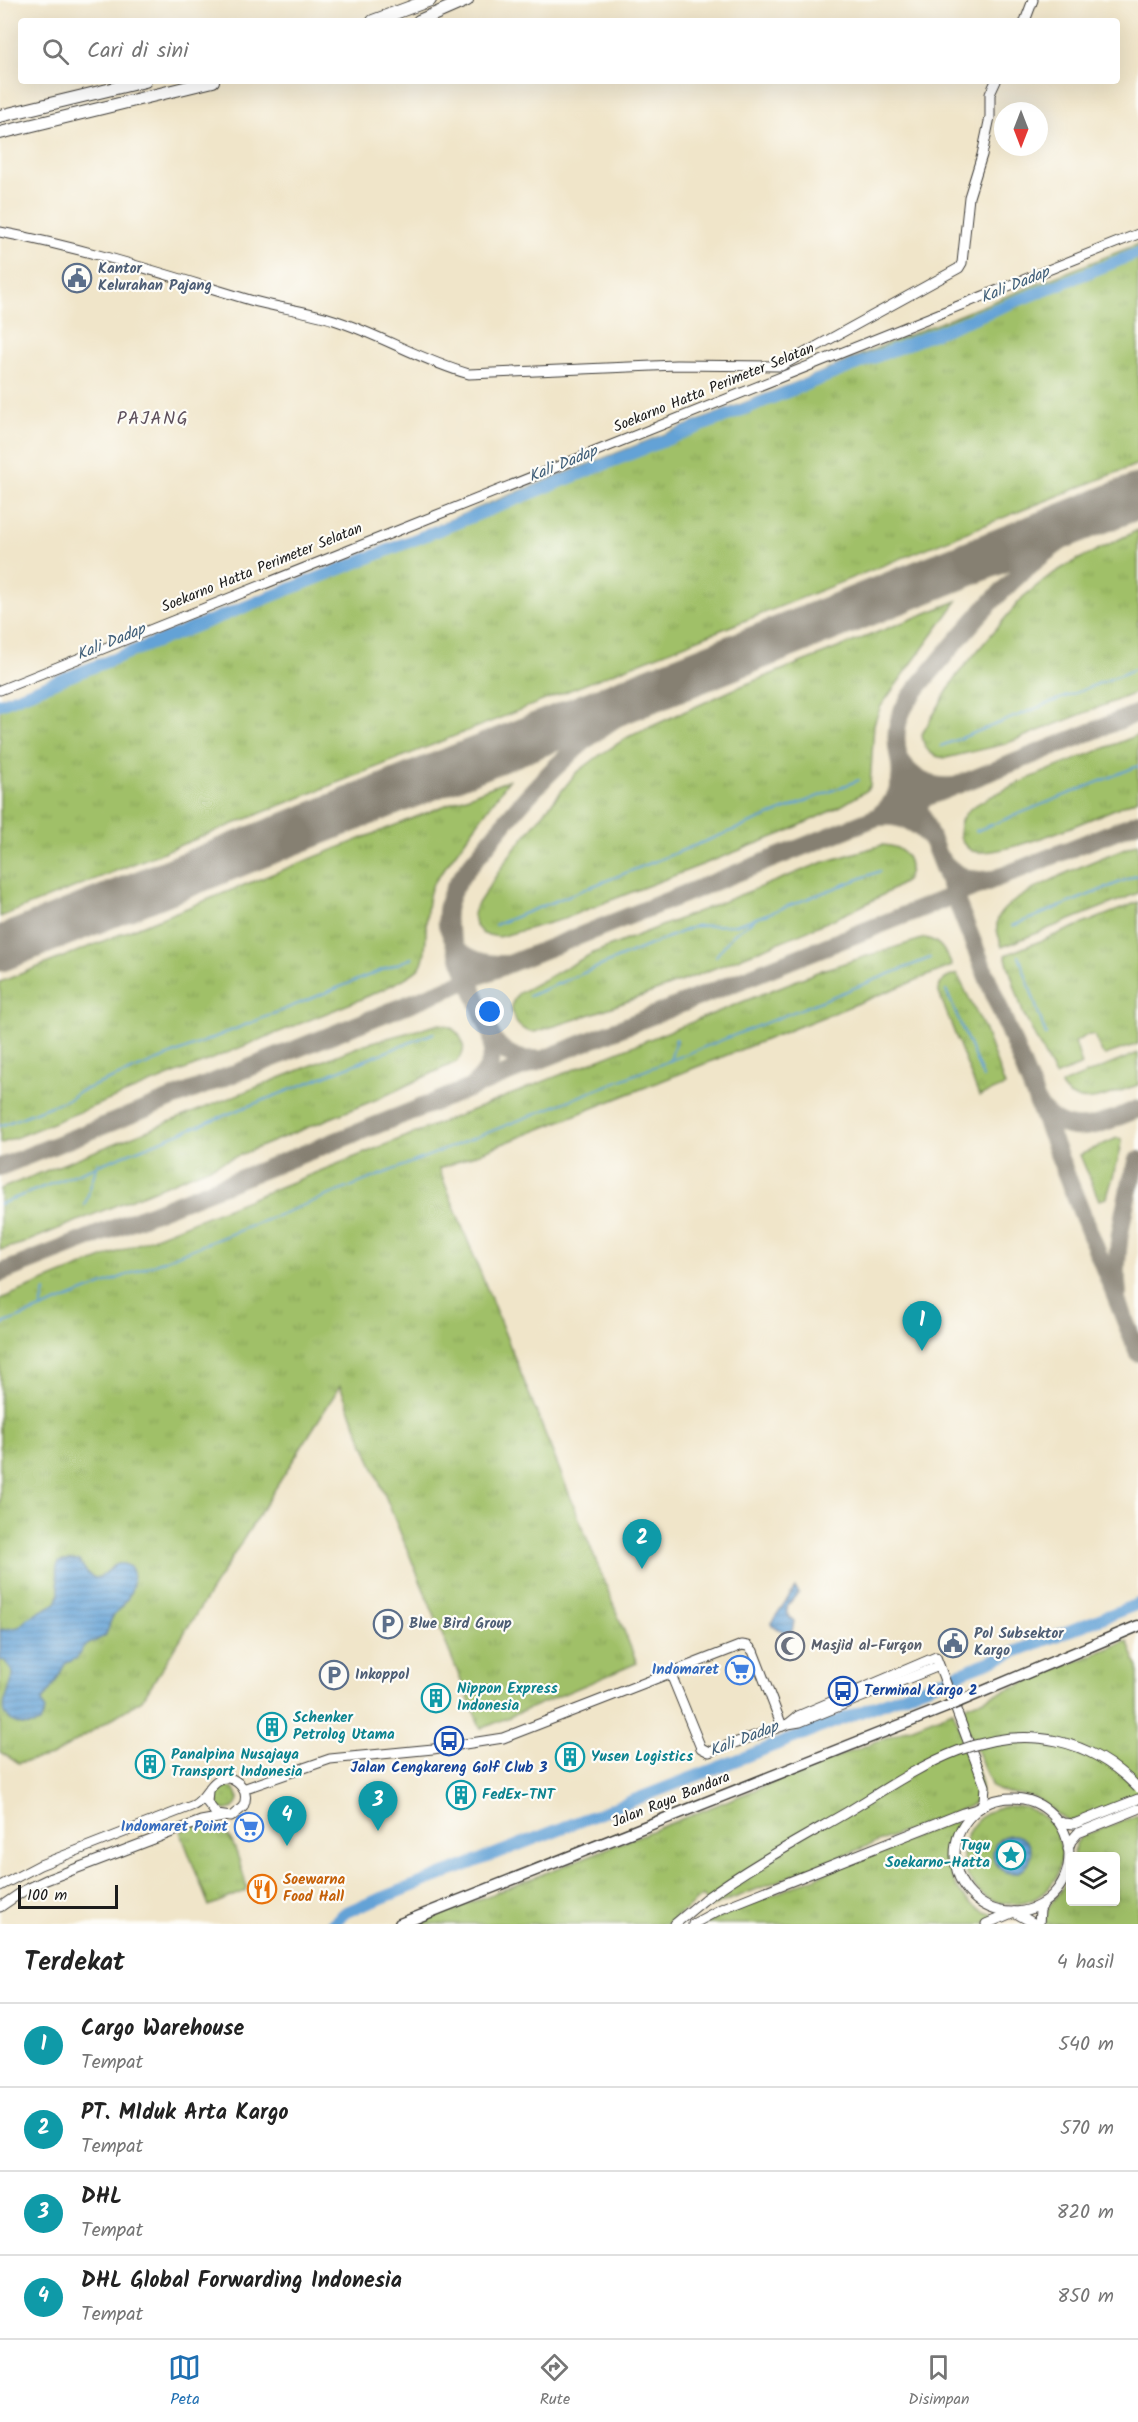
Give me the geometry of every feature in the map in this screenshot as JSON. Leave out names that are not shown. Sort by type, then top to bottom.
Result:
[{"type":"highway","points":[[381,18],[430,0]]},
{"type":"highway","points":[[426,18],[467,0]]},
{"type":"highway","points":[[0,116],[133,84]]},
{"type":"highway","points":[[0,133],[201,84]]},
{"type":"main road","name":"Jalan Raya Bandara","points":[[400,1924],[946,1707],[1137,1627]]},
{"type":"street","points":[[1025,18],[1033,0]]},
{"type":"street","points":[[0,232],[134,264],[253,301],[333,319],[445,367],[481,375],[676,365],[781,366],[955,270],[962,263],[969,197],[982,155],[990,117],[990,94],[995,84]]},
{"type":"street","name":"Soekarno Hatta Perimeter Selatan","points":[[0,690],[1138,234]]},
{"type":"street","points":[[243,1789],[330,1759],[450,1747],[502,1738],[736,1647],[748,1646],[753,1652],[785,1725]]},
{"type":"street","name":"Jalan Raya Bandara","points":[[670,1672],[702,1750],[714,1751],[785,1725],[800,1722],[859,1696],[939,1666],[985,1786]]},
{"type":"street","points":[[675,1924],[705,1899],[756,1866],[927,1765],[961,1749],[991,1739],[1037,1737],[1082,1748],[1114,1766],[1138,1788]]},
{"type":"street","points":[[0,1886],[40,1865],[199,1803],[216,1782],[227,1779],[235,1781],[243,1789],[245,1800],[241,1810],[231,1816],[201,1821],[46,1880],[2,1901]]},
{"type":"street","points":[[985,1786],[996,1797],[1033,1802],[1063,1823],[1074,1824],[1138,1799]]},
{"type":"street","points":[[985,1786],[984,1800],[970,1818],[958,1840],[955,1852],[957,1869],[965,1887],[978,1900],[998,1910],[1014,1912],[1037,1924],[1044,1902],[1062,1881],[1071,1841],[1078,1833],[1138,1809]]},
{"type":"street","points":[[208,1791],[209,1807],[217,1815],[223,1817]]},
{"type":"street","points":[[693,1924],[735,1904],[1003,1798]]},
{"type":"street","points":[[1053,1817],[1064,1833],[1068,1851]]},
{"type":"street","points":[[40,1865],[46,1880]]},
{"type":"street","points":[[987,1924],[1044,1902]]},
{"type":"green space","points":[[1138,244],[1138,464],[0,917],[0,699],[818,374],[889,343]]},
{"type":"green space","points":[[1138,530],[1138,692],[1005,744],[946,758],[932,754],[924,744],[922,734],[957,675],[1023,597],[1049,576],[1069,564]]},
{"type":"green space","points":[[957,601],[881,706],[874,724],[870,786],[866,791],[841,806],[784,833],[560,920],[499,937],[483,934],[475,925],[473,914],[475,908],[509,856],[576,773],[600,755],[628,737],[739,687]]},
{"type":"green space","points":[[1138,735],[1138,799],[1029,842],[987,852],[972,851],[966,847],[960,836],[960,825],[965,814],[978,803],[1039,774]]},
{"type":"green space","points":[[509,780],[433,884],[427,905],[425,951],[420,967],[416,971],[359,1000],[0,1144],[0,982]]},
{"type":"green space","points":[[1138,843],[1138,893],[1002,947],[997,924],[999,916],[1007,906],[1041,885]]},
{"type":"green space","points":[[882,845],[896,848],[906,856],[910,867],[906,881],[854,910],[678,983],[564,1023],[535,1032],[522,1028],[514,1018],[512,1005],[519,993],[593,953],[821,863]]},
{"type":"green space","points":[[1138,902],[1138,1044],[1105,1055],[1094,1035],[1087,1035],[1075,1042],[1082,1065],[1055,1076],[1023,1013],[1005,955]]},
{"type":"green space","points":[[925,938],[939,945],[952,966],[439,1169],[637,1663],[481,1729],[340,1386],[142,1700],[52,1756],[18,1763],[0,1752],[0,1299],[822,970]]},
{"type":"green space","points":[[957,974],[984,1028],[1005,1086],[979,1096],[939,993],[942,983]]},
{"type":"green space","points":[[440,1024],[447,1025],[461,1038],[463,1051],[456,1062],[380,1098],[21,1244],[0,1250],[0,1189],[365,1044]]},
{"type":"green space","points":[[1138,1053],[1138,1085],[1107,1096],[1086,1099],[1068,1094],[1061,1086],[1062,1084]]},
{"type":"green space","points":[[1117,1138],[1122,1139],[1119,1158],[1107,1198],[1099,1200],[1080,1155]]},
{"type":"green space","points":[[1127,1641],[1138,1668],[1138,1795],[1072,1821],[1062,1817],[1035,1798],[1002,1792],[992,1787],[959,1709]]},
{"type":"green space","points":[[953,1711],[981,1784],[980,1796],[970,1806],[711,1907],[702,1896],[668,1924],[417,1924]]},
{"type":"green space","points":[[226,1786],[235,1789],[238,1798],[235,1807],[226,1810],[217,1807],[214,1798],[217,1789]]},
{"type":"green space","points":[[1012,1806],[1031,1810],[1047,1820],[1057,1836],[1061,1855],[1057,1874],[1047,1890],[1031,1900],[1012,1904],[993,1900],[977,1890],[967,1874],[963,1855],[967,1836],[977,1820],[993,1810]]},
{"type":"green space","points":[[1138,1815],[1138,1924],[1045,1924],[1045,1917],[1051,1905],[1066,1882],[1066,1906],[1120,1906],[1120,1852],[1074,1852],[1075,1843],[1082,1836]]},
{"type":"green space","points":[[211,1821],[226,1833],[231,1841],[247,1887],[245,1891],[209,1906],[180,1831]]},
{"type":"green space","points":[[952,1821],[958,1823],[949,1851],[949,1865],[953,1879],[959,1891],[969,1901],[980,1910],[995,1915],[995,1919],[982,1924],[702,1924]]},
{"type":"water","points":[[79,1561],[88,1574],[95,1578],[103,1575],[115,1565],[129,1566],[134,1575],[132,1588],[124,1604],[112,1618],[105,1636],[89,1644],[82,1649],[77,1658],[65,1664],[42,1701],[45,1710],[40,1723],[27,1725],[15,1723],[6,1715],[4,1709],[13,1673],[5,1661],[0,1660],[0,1630],[19,1627],[28,1618],[56,1603],[59,1591],[57,1567],[59,1562]]},
{"type":"water","points":[[795,1588],[799,1593],[789,1604],[787,1611],[794,1622],[791,1635],[772,1626],[771,1623]]},
{"type":"water","points":[[1012,1835],[1026,1840],[1031,1854],[1026,1868],[1012,1873],[998,1868],[993,1854],[998,1840]]},
{"type":"waterway","name":"Kali Dadap","points":[[0,704],[1138,253]]},
{"type":"waterway","points":[[941,746],[1138,668]]},
{"type":"waterway","points":[[976,831],[1138,766]]},
{"type":"waterway","points":[[495,925],[859,780]]},
{"type":"waterway","points":[[759,917],[880,871]]},
{"type":"waterway","points":[[1012,926],[1138,875]]},
{"type":"waterway","points":[[529,996],[695,926],[735,925],[759,917]]},
{"type":"waterway","points":[[716,956],[734,933],[754,920]]},
{"type":"waterway","points":[[1019,956],[1046,1035]]},
{"type":"waterway","points":[[0,1126],[71,1098],[76,1093],[412,958]]},
{"type":"waterway","points":[[0,1325],[930,958]]},
{"type":"waterway","points":[[946,990],[983,1077]]},
{"type":"waterway","points":[[0,1204],[434,1033]]},
{"type":"waterway","points":[[670,1061],[676,1039]]},
{"type":"waterway","points":[[85,1205],[98,1161]]},
{"type":"waterway","points":[[41,1308],[45,1291]]},
{"type":"waterway","name":"Kali Dadap","points":[[332,1924],[346,1912],[1138,1604]]},
{"type":"taxiway","points":[[1138,496],[1059,543],[1025,569],[995,598],[966,629],[912,695],[900,717],[896,743],[899,758],[1138,1353]]},
{"type":"taxiway","points":[[538,1059],[518,1058],[501,1048],[492,1037],[447,925],[452,892],[464,873],[507,819],[566,757],[617,717],[686,676]]},
{"type":"taxiway","points":[[0,1167],[1138,713]]},
{"type":"taxiway","points":[[879,815],[891,803],[898,790],[901,774],[899,758],[903,765],[921,780],[936,785],[952,786]]},
{"type":"taxiway","points":[[880,817],[894,817],[908,821],[930,838]]},
{"type":"taxiway","points":[[0,1273],[1138,822]]},
{"type":"taxiway","points":[[940,858],[950,869],[962,876],[976,880],[990,879]]},
{"type":"taxiway","points":[[456,948],[479,961],[505,964]]},
{"type":"taxiway","points":[[473,1085],[490,1064],[493,1051],[492,1037]]},
{"type":"taxiway","points":[[1040,1107],[1051,1118],[1075,1127],[1099,1124],[1138,1109]]},
{"type":"taxiway","points":[[1118,1293],[1117,1262],[1121,1226],[1138,1160]]},
{"type":"runway","points":[[0,949],[1138,496]]},
{"type":"place","name":"Kantor Kelurahan Pajang","points":[[77,278]]},
{"type":"place","name":"Cargo Warehouse","points":[[922,1351]]},
{"type":"place","name":"PT. MIduk Arta Kargo","points":[[642,1569]]},
{"type":"place","name":"Blue Bird Group","points":[[388,1624]]},
{"type":"place","name":"Pol Subsektor Kargo","points":[[953,1643]]},
{"type":"place","name":"Masjid al-Furqon","points":[[790,1646]]},
{"type":"place","name":"Indomaret","points":[[740,1670]]},
{"type":"place","name":"Inkoppol","points":[[334,1675]]},
{"type":"place","name":"Terminal Kargo 2","points":[[843,1691]]},
{"type":"place","name":"Nippon Express Indonesia","points":[[436,1698]]},
{"type":"place","name":"Schenker Petrolog Utama","points":[[272,1727]]},
{"type":"place","name":"Jalan Cengkareng Golf Club 3","points":[[449,1741]]},
{"type":"place","name":"Yusen Logistics","points":[[570,1757]]},
{"type":"place","name":"Panalpina Nusajaya Transport Indonesia","points":[[150,1764]]},
{"type":"place","name":"FedEx-TNT","points":[[461,1795]]},
{"type":"place","name":"Indomaret Point","points":[[249,1827]]},
{"type":"place","name":"DHL","points":[[378,1831]]},
{"type":"place","name":"DHL Global Forwarding Indonesia","points":[[287,1846]]},
{"type":"place","name":"Tugu Soekarno-Hatta","points":[[1011,1855]]},
{"type":"place","name":"Soewarna Food Hall","points":[[262,1889]]},
{"type":"district","name":"PAJANG","points":[[153,419]]}]
